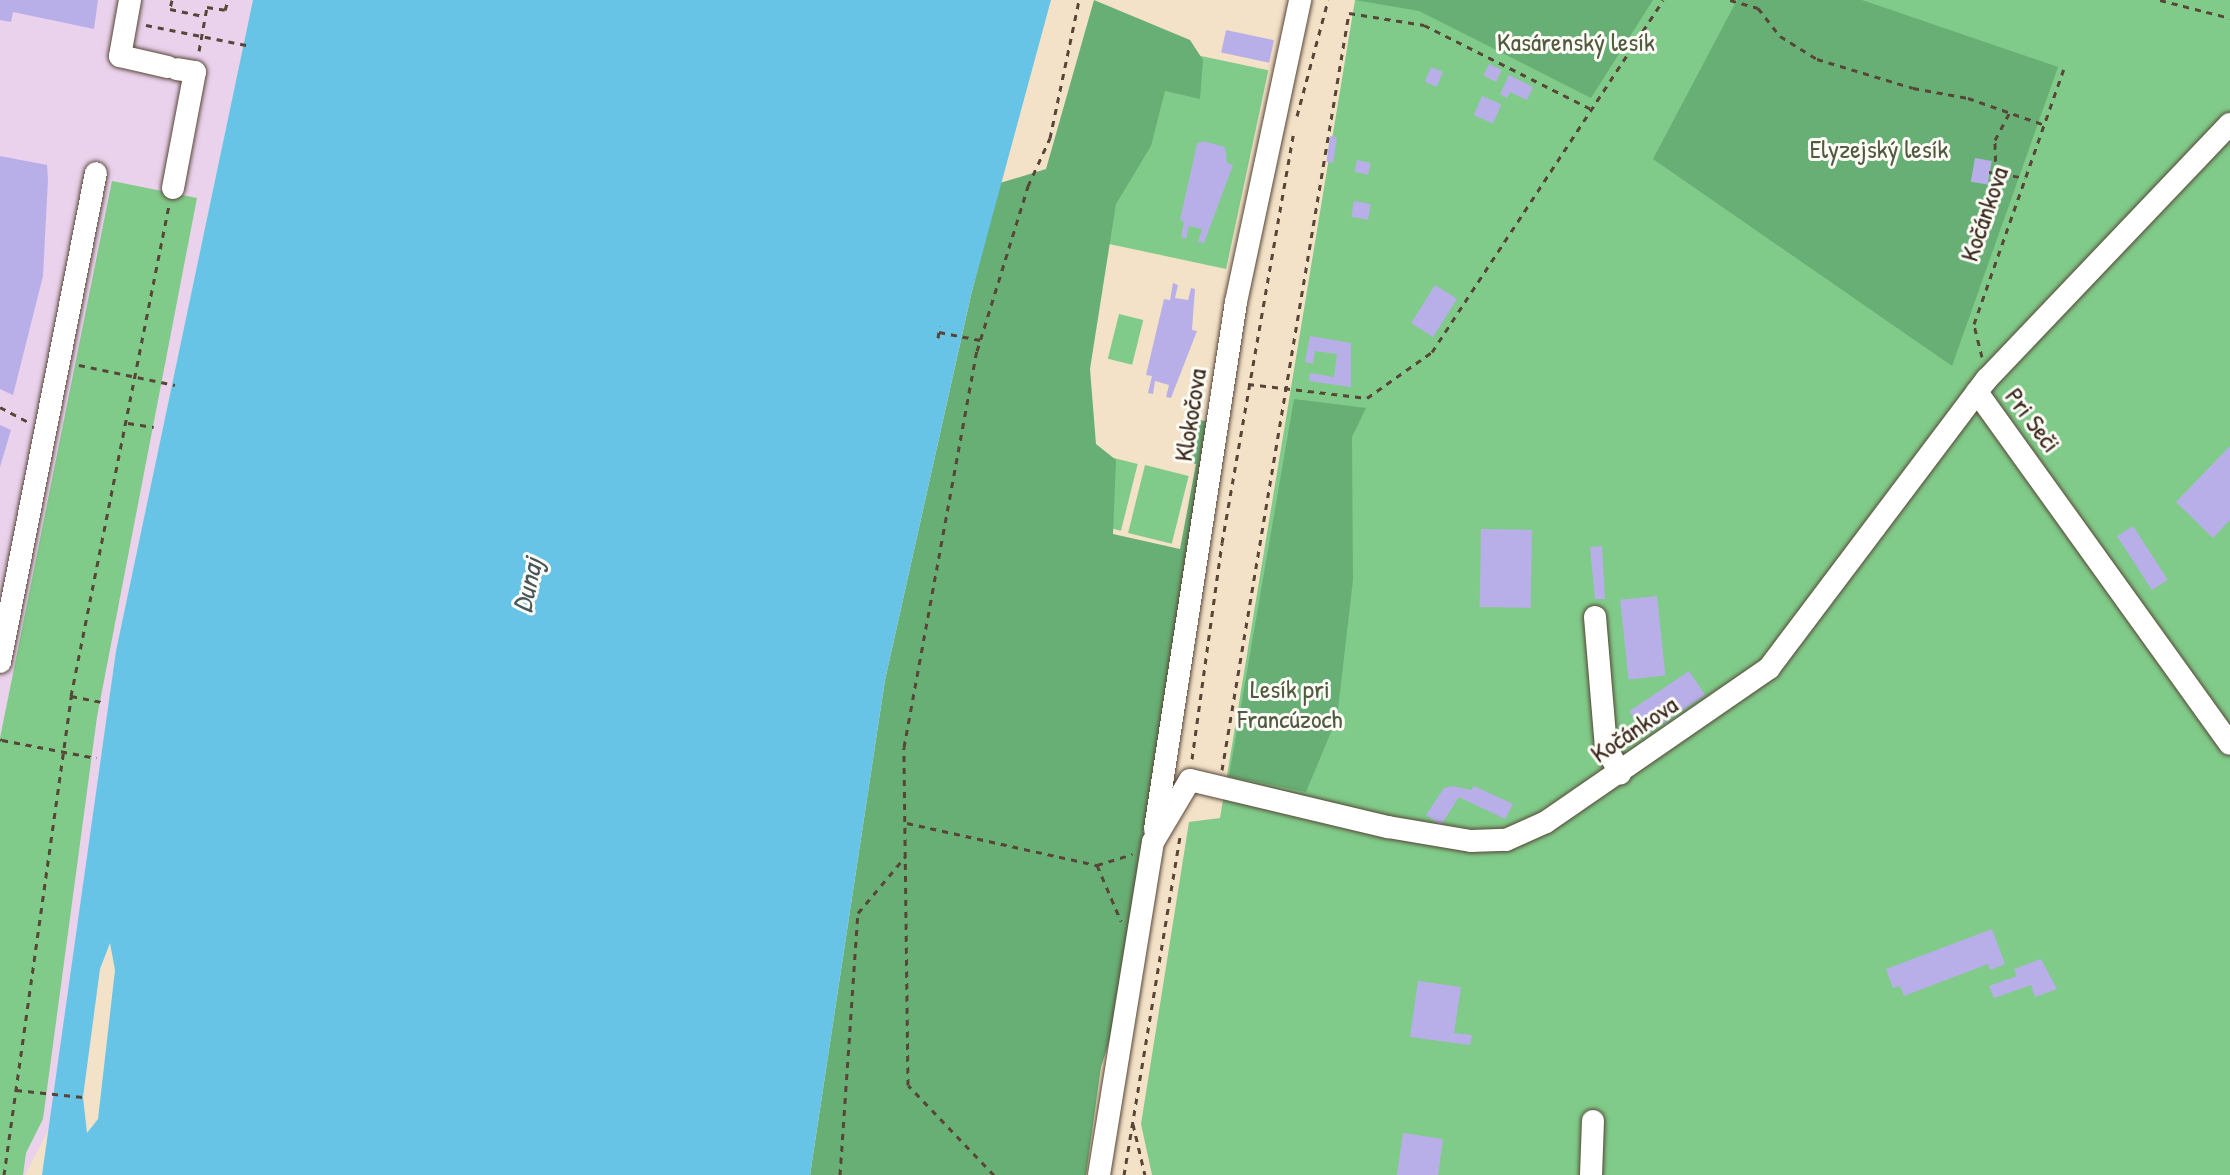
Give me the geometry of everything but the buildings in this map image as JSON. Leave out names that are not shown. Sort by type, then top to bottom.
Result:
[{"type":"street","points":[[130,0],[120,56],[195,72],[173,188]]},
{"type":"street","name":"Klokočova","points":[[1099,1175],[1138,943],[1236,302],[1300,0]]},
{"type":"street","name":"Pri Seči","points":[[2230,124],[1982,385],[2230,744]]},
{"type":"street","points":[[0,662],[96,173]]},
{"type":"street","name":"Kočánkova","points":[[1190,780],[1388,827],[1483,842],[1523,834],[1620,773],[1769,668],[1982,385]]},
{"type":"street","points":[[1595,617],[1606,747],[1620,773]]},
{"type":"street","points":[[1153,846],[1190,780]]},
{"type":"street","points":[[1591,1175],[1593,1121]]},
{"type":"path","points":[[172,0],[170,9],[205,16]]},
{"type":"path","points":[[199,51],[207,7],[225,10],[228,0]]},
{"type":"path","points":[[994,1175],[908,1085],[904,747],[980,340],[1028,186],[1050,138],[1079,0]]},
{"type":"path","name":"Klokočova","points":[[1190,780],[1248,384],[1295,123],[1328,0]]},
{"type":"path","points":[[1248,384],[1367,398],[1432,352],[1663,0]]},
{"type":"path","points":[[1730,0],[1758,8],[1780,36],[1817,59],[1888,82],[1968,98],[2045,125]]},
{"type":"path","points":[[2160,0],[2230,18]]},
{"type":"path","points":[[1215,784],[1223,768],[1283,389],[1349,13],[1424,25],[1591,109]]},
{"type":"path","points":[[146,25],[246,45]]},
{"type":"path","name":"Kočánkova","points":[[1982,385],[1974,324],[2064,69]]},
{"type":"path","points":[[1996,173],[1995,140],[2009,114]]},
{"type":"path","points":[[1989,172],[2025,178]]},
{"type":"path","points":[[4,1175],[71,696],[173,188]]},
{"type":"path","points":[[938,338],[940,326]]},
{"type":"path","points":[[939,332],[980,340]]},
{"type":"path","points":[[79,365],[175,385]]},
{"type":"path","points":[[0,407],[46,432]]},
{"type":"path","points":[[128,423],[154,427]]},
{"type":"path","points":[[71,696],[102,702]]},
{"type":"path","points":[[1,740],[96,758]]},
{"type":"path","points":[[905,823],[1097,865],[1153,846]]},
{"type":"path","points":[[1124,1175],[1182,826]]},
{"type":"path","points":[[840,1175],[858,913],[905,857]]},
{"type":"path","points":[[1097,865],[1112,910],[1138,943]]},
{"type":"path","points":[[16,1090],[83,1097]]},
{"type":"path","points":[[1132,1121],[1145,1175]]},
{"type":"shaded area","points":[[0,0],[253,0],[116,651],[50,1127],[25,1175],[0,1175]]},
{"type":"green space","points":[[1094,0],[1190,40],[1203,60],[1200,99],[1165,91],[1151,146],[1116,204],[1090,369],[1096,444],[1116,460],[1113,534],[1180,549],[1196,464],[1179,459],[1186,418],[1212,422],[1123,999],[1101,1067],[1086,1175],[810,1175],[885,680],[971,295],[1000,183],[1046,169]]},
{"type":"green space","points":[[1355,0],[2230,0],[2230,1175],[1152,1175],[1141,1124],[1189,822],[1220,818]]},
{"type":"green space","name":"Kasárenský lesík","points":[[1355,0],[1653,0],[1591,98],[1419,11]]},
{"type":"green space","name":"Elyzejský lesík","points":[[1737,0],[1862,0],[2058,67],[1952,366],[1653,159]]},
{"type":"green space","points":[[1149,45],[1268,70],[1226,269],[1107,244]]},
{"type":"green space","points":[[112,181],[197,198],[97,717],[43,1119],[26,1153],[23,1175],[0,1175],[0,738]]},
{"type":"green space","points":[[1119,314],[1143,320],[1132,365],[1108,359]]},
{"type":"green space","name":"Lesík pri Francúzoch","points":[[1294,399],[1366,408],[1352,437],[1353,580],[1337,718],[1306,792],[1229,776]]},
{"type":"green space","points":[[1094,453],[1138,464],[1121,531],[1077,520]]},
{"type":"green space","points":[[1145,465],[1189,476],[1172,544],[1128,533]]},
{"type":"water","name":"Dunaj","points":[[253,0],[1051,0],[971,295],[885,680],[810,1175],[42,1175],[116,651]]},
{"type":"pier","points":[[110,943],[115,970],[98,1119],[87,1133],[83,1097],[100,969]]}]
